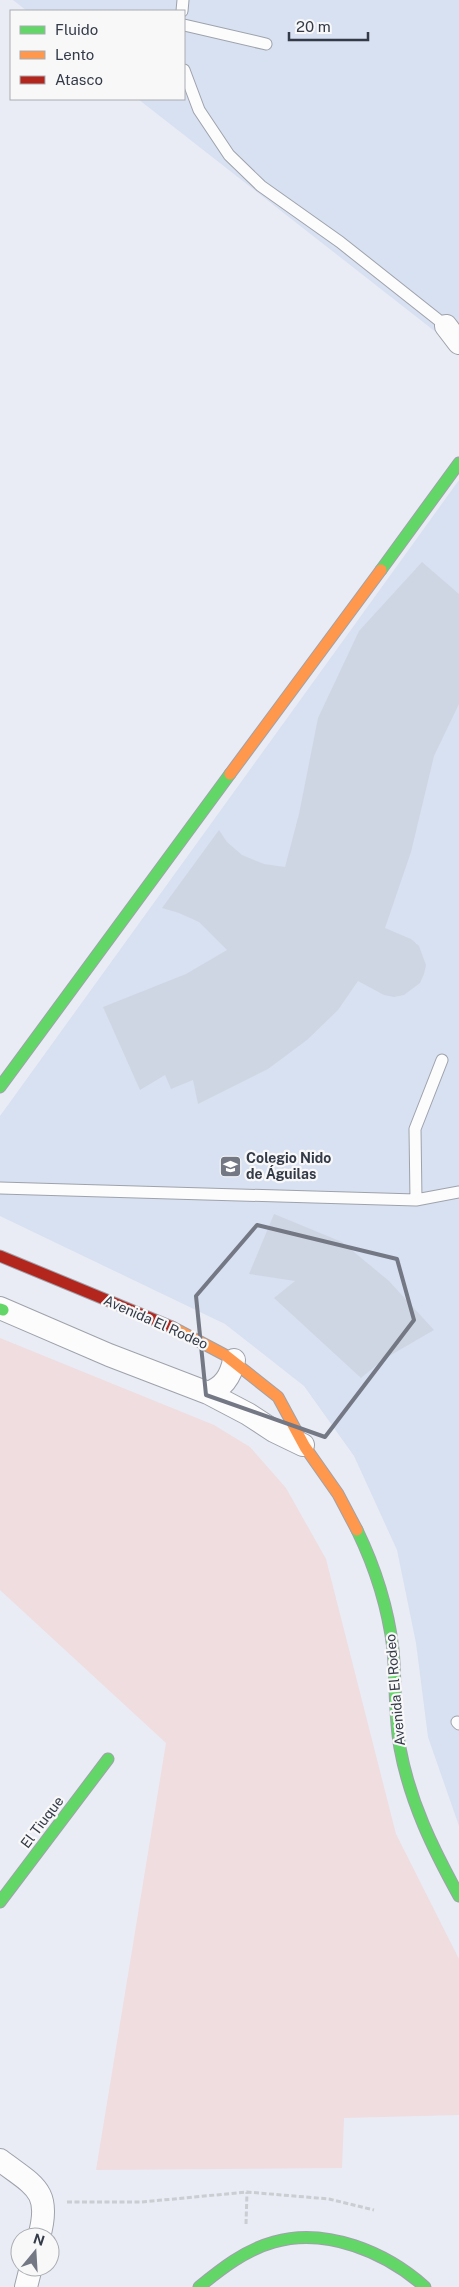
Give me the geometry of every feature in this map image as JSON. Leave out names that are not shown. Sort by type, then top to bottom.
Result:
[{"type":"street","points":[[0,1087],[459,463]]},
{"type":"street","name":"Avenida El Rodeo","points":[[0,1256],[173,1326],[234,1360],[280,1401],[303,1445],[333,1485],[353,1520],[369,1557],[382,1595],[391,1634],[396,1673],[400,1744],[405,1774],[424,1832],[456,1887],[459,1896]]},
{"type":"street","name":"Avenida El Rodeo","points":[[1,1309],[109,1355],[208,1393],[248,1414],[274,1431],[303,1445]]},
{"type":"street","points":[[208,1393],[227,1380],[234,1360]]},
{"type":"street","name":"El Tiuque","points":[[0,1902],[108,1759]]},
{"type":"street","points":[[0,2160],[38,2193],[45,2215],[42,2227]]},
{"type":"street","points":[[199,2287],[244,2254],[274,2242],[303,2238],[362,2249],[382,2256],[425,2287]]},
{"type":"lane","points":[[185,25],[266,44]]},
{"type":"lane","points":[[185,73],[199,110],[230,155],[261,186],[340,242],[452,335]]},
{"type":"lane","points":[[416,1200],[415,1129],[442,1060]]},
{"type":"lane","points":[[0,1188],[416,1200],[459,1192]]},
{"type":"path","points":[[38,2193],[142,2202],[246,2192],[329,2199],[374,2210]]},
{"type":"highlighted area","points":[[257,1225],[397,1259],[414,1320],[325,1437],[206,1395],[196,1296]]},
{"type":"shaded area","points":[[13,0],[459,0],[459,347],[446,340],[139,100],[185,100],[185,10],[26,10]]},
{"type":"shaded area","name":"Colegio Nido de Águilas","points":[[459,480],[459,1826],[428,1737],[416,1643],[397,1550],[354,1456],[304,1386],[225,1324],[0,1216],[0,1116]]},
{"type":"shaded area","points":[[0,1338],[214,1425],[250,1447],[286,1488],[326,1559],[396,1834],[459,1959],[459,2115],[344,2118],[342,2168],[96,2170],[166,1743],[0,1590]]},
{"type":"building","points":[[422,562],[459,594],[459,704],[434,756],[411,852],[385,928],[411,939],[419,946],[426,965],[420,983],[404,995],[394,997],[384,995],[358,981],[338,1010],[307,1040],[268,1069],[198,1104],[193,1080],[171,1089],[165,1075],[140,1090],[103,1007],[186,974],[227,950],[199,922],[162,908],[219,830],[227,842],[242,855],[264,864],[285,867],[299,814],[318,718],[359,631]]},
{"type":"building","points":[[274,1214],[342,1242],[389,1281],[434,1330],[384,1359],[361,1378],[274,1298],[295,1281],[249,1274]]},
{"type":"traffic: fast","points":[[381,570],[459,463]]},
{"type":"traffic: fast","points":[[0,1087],[230,774]]},
{"type":"traffic: fast","points":[[357,1530],[370,1558],[388,1618],[393,1649],[398,1736],[404,1768],[423,1825],[459,1896]]},
{"type":"traffic: fast","points":[[0,1902],[108,1759]]},
{"type":"traffic: fast","points":[[199,2287],[234,2261],[253,2250],[263,2245],[294,2238],[334,2240],[374,2253],[409,2274],[425,2287]]},
{"type":"traffic: slow","points":[[230,774],[381,570]]},
{"type":"traffic: slow","points":[[172,1327],[225,1355],[278,1397],[305,1447],[338,1494],[357,1530]]},
{"type":"traffic: jam","points":[[0,1256],[172,1327]]},
{"type":"place","name":"Colegio Nido de Águilas","points":[[230,1166]]}]
